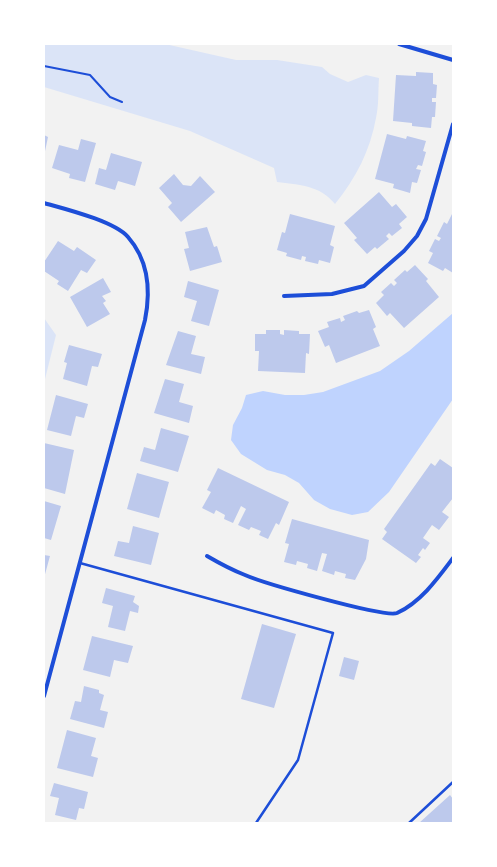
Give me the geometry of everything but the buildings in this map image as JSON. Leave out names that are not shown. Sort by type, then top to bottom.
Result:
[{"type":"street","points":[[399,44],[453,60]]},
{"type":"street","points":[[284,296],[332,294],[364,286],[404,252],[417,236],[426,219],[453,124]]},
{"type":"street","points":[[44,203],[78,212],[109,224],[128,236],[147,270],[148,277],[148,304],[145,320],[44,696]]},
{"type":"street","points":[[207,556],[245,576],[369,611],[396,614],[416,600],[439,577],[453,558]]},
{"type":"lane","points":[[79,563],[333,633],[298,760],[256,823]]},
{"type":"lane","points":[[409,823],[453,782]]},
{"type":"path","points":[[44,66],[90,75],[110,96],[122,102]]},
{"type":"shaded area","points":[[44,44],[165,44],[236,60],[277,60],[322,67],[330,74],[348,82],[366,75],[379,78],[378,108],[370,142],[356,174],[335,204],[316,189],[301,185],[277,182],[274,168],[190,131],[44,87]]},
{"type":"shaded area","points":[[44,318],[56,335],[44,383]]},
{"type":"water","points":[[453,313],[453,399],[389,492],[368,512],[352,515],[330,509],[314,500],[299,483],[285,475],[267,470],[241,454],[231,440],[233,425],[242,408],[246,395],[263,391],[285,395],[304,395],[323,392],[380,371],[409,351]]}]
